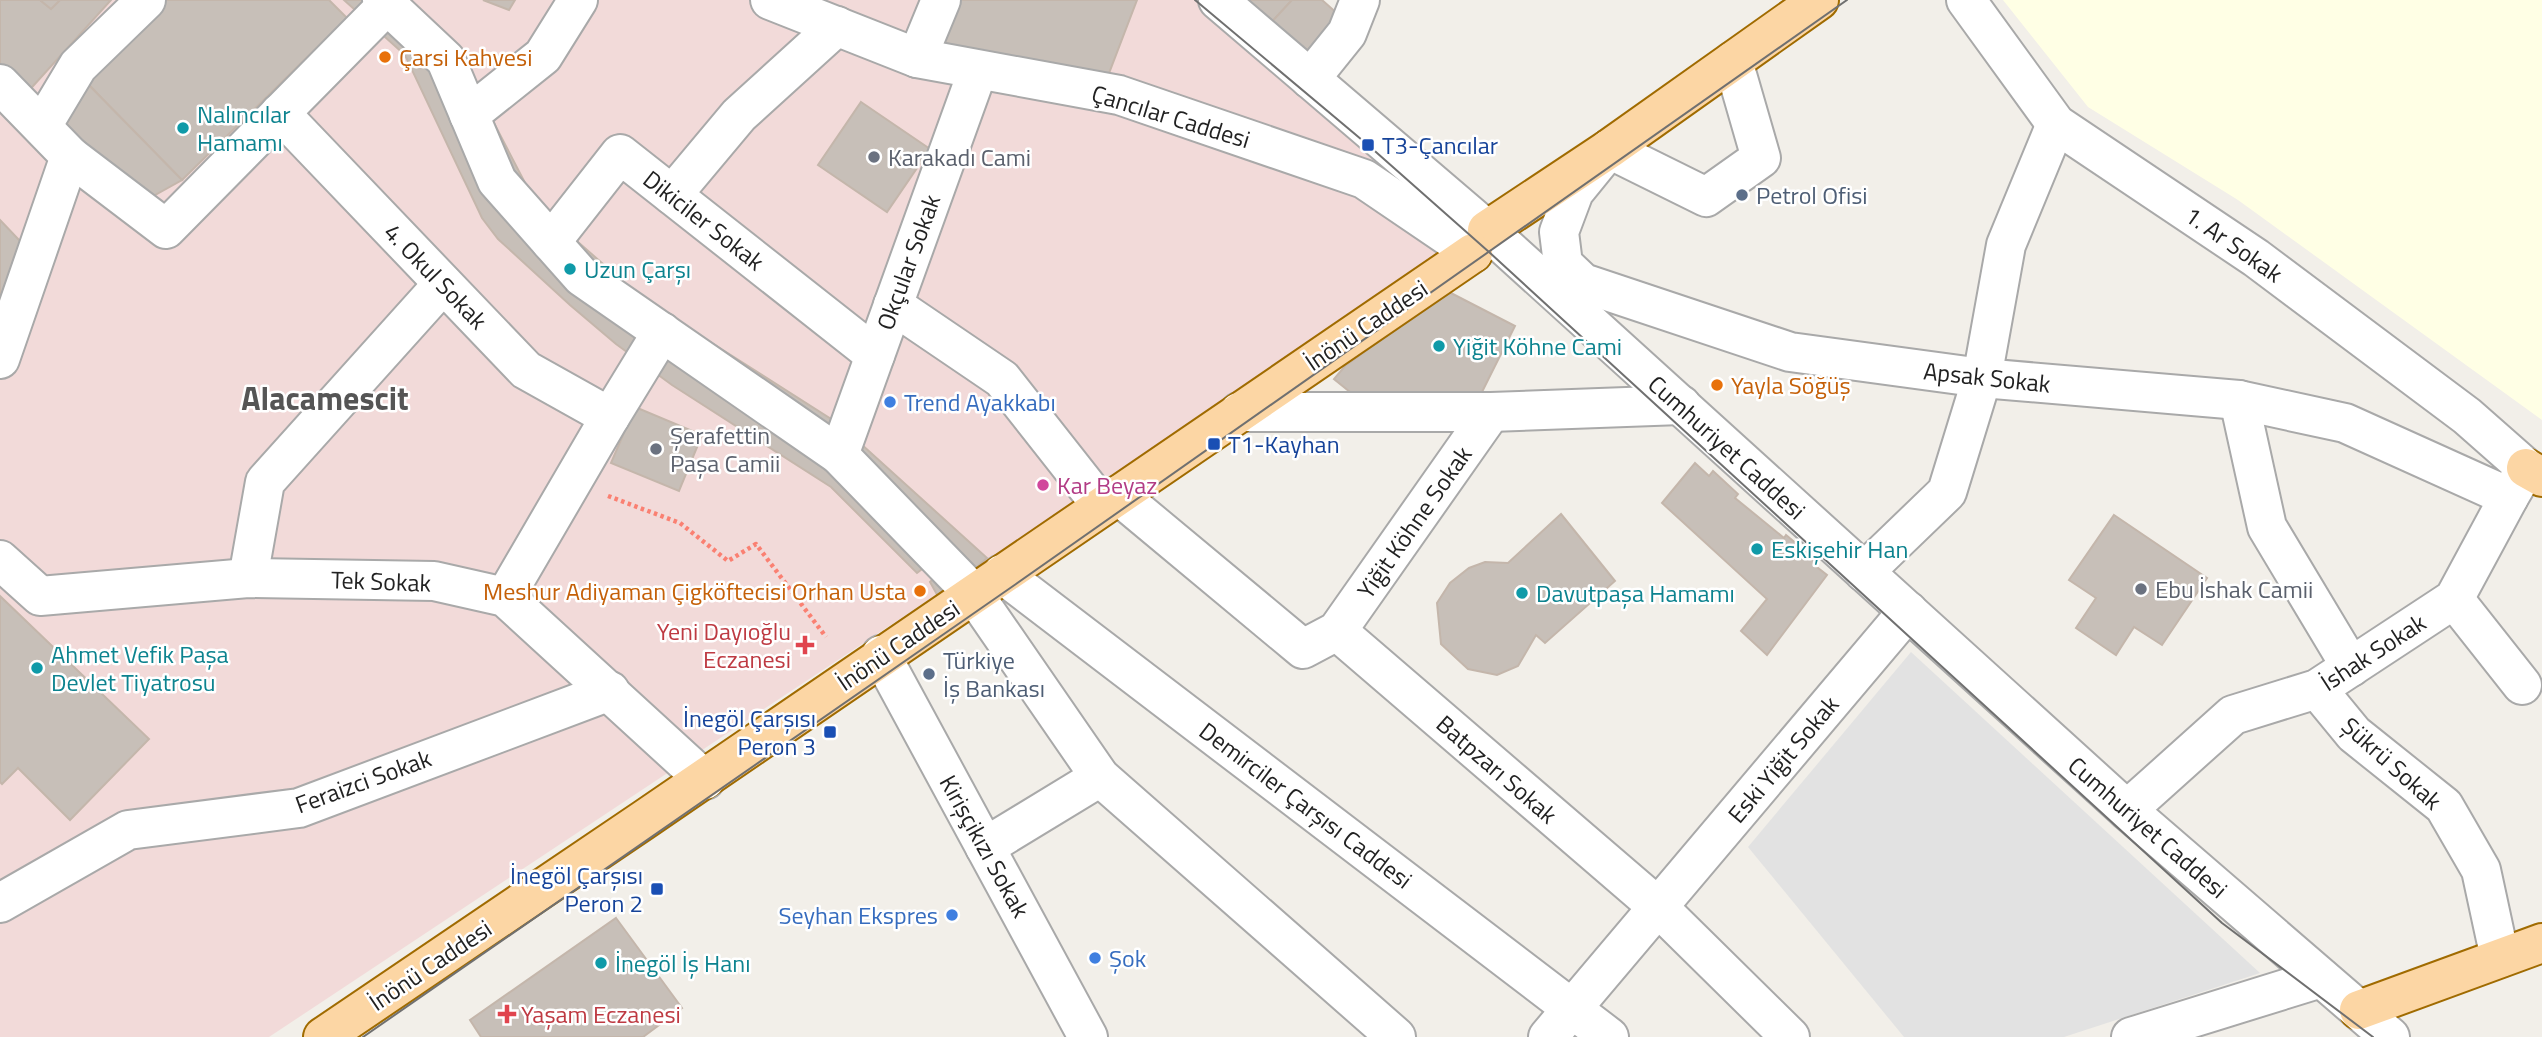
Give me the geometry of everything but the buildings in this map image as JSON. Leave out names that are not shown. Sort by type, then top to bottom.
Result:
[{"type":"main road","name":"İnönü Caddesi","points":[[323,1037],[705,780],[881,655],[1239,412],[1819,0]]},
{"type":"main road","points":[[2359,1010],[2542,943]]},
{"type":"street","points":[[41,127],[78,66],[146,0]]},
{"type":"street","points":[[469,115],[543,56],[578,0]]},
{"type":"street","name":"Çancılar Caddesi","points":[[770,0],[917,58],[1119,95],[1364,179],[1480,241]]},
{"type":"street","points":[[917,58],[941,0]]},
{"type":"street","name":"Cumhuriyet Caddesi","points":[[1218,0],[1310,79],[1480,241],[1681,405],[2127,810],[2390,1037]]},
{"type":"street","points":[[1310,79],[1347,33],[1360,0]]},
{"type":"street","name":"1. Ar Sokak","points":[[1966,0],[2056,124],[2256,258],[2467,416],[2526,480]]},
{"type":"street","points":[[0,84],[70,156],[166,229],[385,3],[446,60],[497,181],[582,277],[839,455],[988,583],[1100,777],[1396,1037]]},
{"type":"street","points":[[672,195],[739,115],[837,26]]},
{"type":"street","points":[[1609,149],[1706,197],[1761,158],[1733,61]]},
{"type":"street","name":"Okçular Sokak","points":[[839,455],[978,69]]},
{"type":"street","name":"4. Okul Sokak","points":[[280,113],[526,370],[610,417]]},
{"type":"street","points":[[1864,572],[1947,492],[1982,378],[2006,245],[2056,124]]},
{"type":"street","name":"Apsak Sokak","points":[[1609,149],[1574,192],[1559,232],[1563,264],[1583,283],[1790,352],[1982,378],[2239,400],[2346,423],[2526,480]]},
{"type":"street","name":"Dikiciler Sokak","points":[[551,242],[620,154],[875,355]]},
{"type":"street","points":[[0,359],[70,156]]},
{"type":"street","points":[[248,578],[265,482],[443,284]]},
{"type":"street","points":[[893,305],[1002,379],[1110,500],[1303,649],[1337,631]]},
{"type":"street","points":[[505,597],[662,332]]},
{"type":"street","points":[[2239,400],[2267,527],[2351,667]]},
{"type":"street","points":[[1239,412],[1490,412],[1681,405]]},
{"type":"street","name":"Yiğit Köhne Sokak","points":[[1337,631],[1490,412]]},
{"type":"street","name":"İshak Sokak","points":[[2127,810],[2232,715],[2317,689],[2454,599],[2526,480]]},
{"type":"street","name":"Tek Sokak","points":[[0,560],[40,596],[248,578],[434,582],[505,597],[705,780]]},
{"type":"street","name":"Demirciler Çarşısı Caddesi","points":[[988,583],[1609,1037]]},
{"type":"street","points":[[2454,599],[2522,685]]},
{"type":"street","name":"Eski Yiğit Sokak","points":[[1548,1037],[1908,611]]},
{"type":"street","name":"Batpzarı Sokak","points":[[1337,631],[1658,907],[1780,1034]]},
{"type":"street","name":"Kirişçikızı Sokak","points":[[881,655],[1084,1035]]},
{"type":"street","name":"Şükrü Sokak","points":[[2317,689],[2354,734],[2444,806],[2481,870],[2500,958]]},
{"type":"street","name":"Feraizci Sokak","points":[[0,903],[128,830],[299,808],[610,691]]},
{"type":"street","points":[[985,847],[1100,777]]},
{"type":"street","points":[[2131,1037],[2321,978]]},
{"type":"path","points":[[572,482],[680,523],[728,561],[756,544],[826,637]]},
{"type":"shaded area","points":[[0,0],[1211,0],[1487,230],[269,1037],[0,1037]]},
{"type":"shaded area","points":[[2003,0],[2542,0],[2542,420],[2238,200],[2088,107]]},
{"type":"shaded area","points":[[1911,652],[2260,973],[2064,1037],[1904,1037],[1748,847]]},
{"type":"tram line","points":[[1195,0],[1368,145],[1489,252],[2222,923],[2373,1037]]},
{"type":"tram line","points":[[363,1037],[1016,584],[1847,0]]},
{"type":"place","name":"Çarsi Kahvesi","points":[[385,57]]},
{"type":"place","name":"Nalıncılar Hamamı","points":[[183,128]]},
{"type":"place","name":"T3-Çancılar","points":[[1368,145]]},
{"type":"place","name":"Karakadı Cami","points":[[874,157]]},
{"type":"place","name":"Petrol Ofisi","points":[[1742,195]]},
{"type":"place","name":"Uzun Çarşı","points":[[570,269]]},
{"type":"place","name":"Yiğit Köhne Cami","points":[[1439,346]]},
{"type":"place","name":"Yayla Söğüş","points":[[1717,385]]},
{"type":"place","name":"Trend Ayakkabı","points":[[890,402]]},
{"type":"place","name":"T1-Kayhan","points":[[1214,444]]},
{"type":"place","name":"Şerafettin Paşa Camii","points":[[656,449]]},
{"type":"place","name":"Kar Beyaz","points":[[1043,485]]},
{"type":"place","name":"Eskişehir Han","points":[[1757,549]]},
{"type":"place","name":"Ebu İshak Camii","points":[[2141,589]]},
{"type":"place","name":"Meshur Adiyaman Çigköftecisi Orhan Usta","points":[[920,591]]},
{"type":"place","name":"Davutpaşa Hamamı","points":[[1522,593]]},
{"type":"place","name":"Yeni Dayıoğlu Eczanesi","points":[[805,645]]},
{"type":"place","name":"Ahmet Vefik Paşa Devlet Tiyatrosu","points":[[37,668]]},
{"type":"place","name":"Türkiye İş Bankası","points":[[929,674]]},
{"type":"place","name":"İnegöl Çarşısı Peron 3","points":[[830,732]]},
{"type":"place","name":"İnegöl Çarşısı Peron 2","points":[[657,889]]},
{"type":"place","name":"Seyhan Ekspres","points":[[952,915]]},
{"type":"place","name":"Şok","points":[[1095,958]]},
{"type":"place","name":"İnegöl İş Hanı","points":[[601,963]]},
{"type":"place","name":"Yaşam Eczanesi","points":[[507,1014]]},
{"type":"district","name":"Alacamescit","points":[[325,398]]}]
